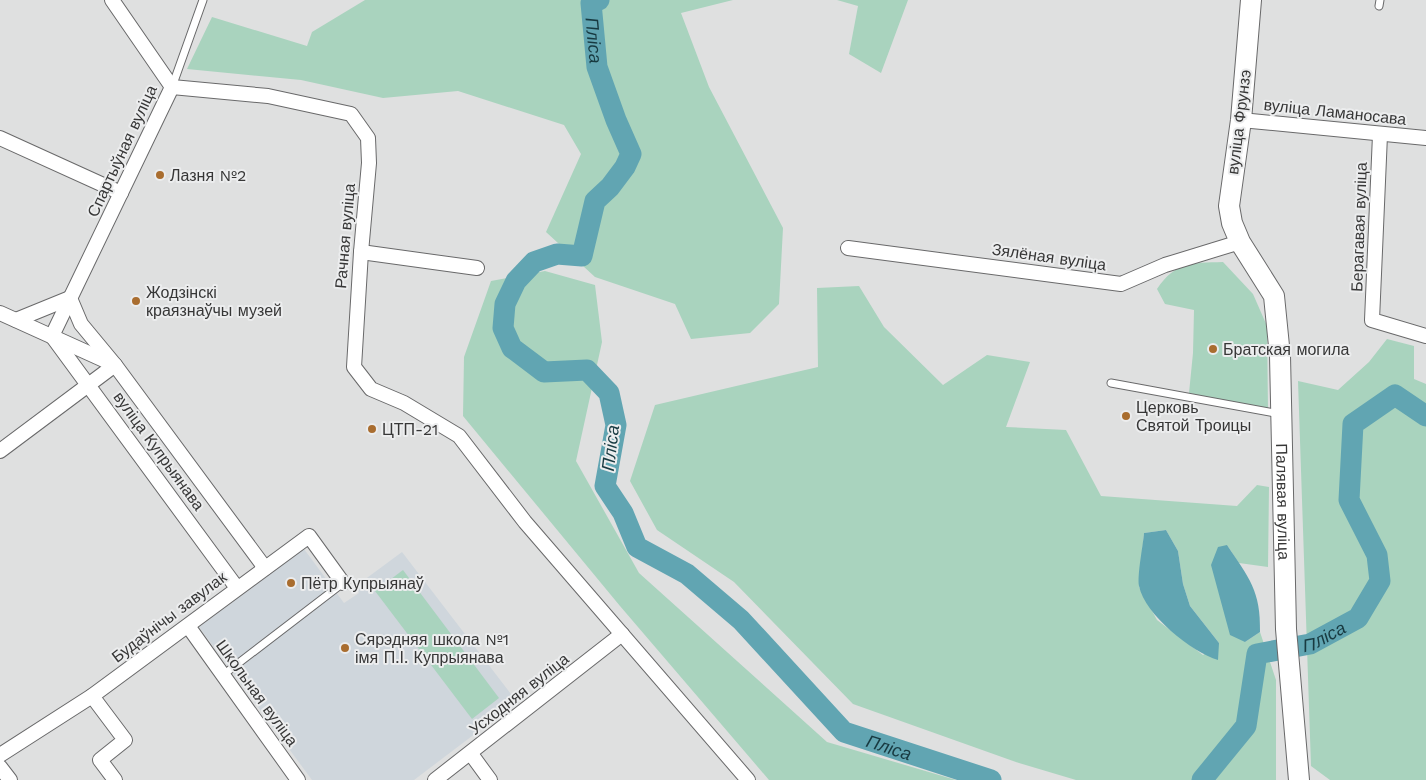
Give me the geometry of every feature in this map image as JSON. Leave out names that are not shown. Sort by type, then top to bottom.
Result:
[{"type":"street","name":"Спартыўная вуліца","points":[[52,336],[172,87],[112,0]]},
{"type":"street","name":"вуліца Фрунзэ","points":[[1240,242],[1232,223],[1229,206],[1241,120],[1251,0]]},
{"type":"street","name":"Рачная вуліца","points":[[172,87],[268,96],[350,114],[368,138],[369,163],[354,367],[371,389],[404,403],[459,436],[525,522],[622,634]]},
{"type":"street","name":"вуліца Ламаносава","points":[[1241,120],[1426,138]]},
{"type":"street","name":"Берагавая вуліца","points":[[1380,135],[1372,320],[1426,336]]},
{"type":"street","points":[[0,138],[121,193]]},
{"type":"street","name":"Зялёная вуліца","points":[[848,248],[1121,284],[1165,265],[1240,242]]},
{"type":"street","name":"Палявая вуліца","points":[[1240,242],[1274,296],[1280,356],[1286,629],[1305,777]]},
{"type":"street","points":[[361,252],[477,268]]},
{"type":"street","points":[[16,320],[70,298]]},
{"type":"street","name":"вуліца Купрыянава","points":[[70,298],[81,324],[115,365],[265,568]]},
{"type":"street","name":"вуліца Купрыянава","points":[[0,313],[115,365]]},
{"type":"street","name":"вуліца Купрыянава","points":[[52,336],[237,588]]},
{"type":"street","points":[[0,451],[115,365]]},
{"type":"street","name":"Будаўнічы завулак","points":[[0,755],[92,696],[309,536],[343,583]]},
{"type":"street","name":"Школьная вуліца","points":[[188,626],[298,780]]},
{"type":"street","points":[[622,634],[748,780]]},
{"type":"street","name":"Усходняя вуліца","points":[[435,780],[471,754],[622,634]]},
{"type":"street","points":[[92,696],[125,740],[100,760],[115,780]]},
{"type":"street","points":[[471,754],[490,780]]},
{"type":"street","points":[[0,767],[10,780]]},
{"type":"lane","points":[[172,87],[203,0]]},
{"type":"lane","points":[[1111,383],[1281,414]]},
{"type":"lane","points":[[223,675],[343,583]]},
{"type":"shaded area","name":"Сярэдняя школа №1 імя П.І. Купрыянава","points":[[304,549],[344,603],[359,593],[356,586],[402,552],[517,702],[414,780],[312,780],[199,627]]},
{"type":"green space","points":[[365,0],[733,0],[681,13],[709,87],[783,228],[779,304],[750,333],[691,339],[675,304],[595,277],[546,232],[581,154],[564,125],[458,91],[383,98],[301,80],[187,69],[212,17],[307,46],[312,32]]},
{"type":"green space","points":[[837,0],[908,0],[881,73],[849,54],[858,6]]},
{"type":"green space","points":[[1223,262],[1253,294],[1267,326],[1268,410],[1189,393],[1193,353],[1194,310],[1165,304],[1157,289],[1171,274],[1185,266]]},
{"type":"green space","points":[[545,271],[595,285],[602,342],[576,461],[639,573],[827,742],[956,780],[769,780],[620,606],[463,416],[464,357],[491,281]]},
{"type":"green space","points":[[859,286],[884,327],[943,385],[987,355],[1030,362],[1006,427],[1066,430],[1101,496],[1237,506],[1257,485],[1269,487],[1268,567],[1239,563],[1227,545],[1245,642],[1260,632],[1276,680],[1276,780],[1076,780],[1019,763],[853,704],[734,582],[657,530],[630,481],[655,405],[818,367],[817,288]],"holes":[[[1166,530],[1178,551],[1183,584],[1190,606],[1219,643],[1203,655],[1157,620],[1139,587],[1144,533]]]},
{"type":"green space","points":[[1387,339],[1414,346],[1414,379],[1426,384],[1426,780],[1330,780],[1311,766],[1298,381],[1338,390],[1369,362]]},
{"type":"green space","points":[[403,570],[499,698],[472,719],[375,591]]},
{"type":"water","points":[[1166,530],[1178,551],[1183,584],[1190,606],[1219,643],[1218,660],[1207,656],[1171,631],[1150,609],[1143,597],[1139,586],[1139,568],[1144,533]]},
{"type":"water","points":[[1227,545],[1247,576],[1256,595],[1260,618],[1260,632],[1245,642],[1230,635],[1211,565],[1218,547]]},
{"type":"waterway","name":"Пліса","points":[[599,0],[591,3],[597,67],[616,120],[631,154],[625,167],[610,187],[595,201],[582,256],[557,254],[534,262],[516,281],[505,304],[503,328],[512,348],[544,372],[587,370],[609,393],[616,425],[605,486],[623,513],[637,547],[687,574],[741,620],[844,732],[991,780]]},
{"type":"waterway","name":"Пліса","points":[[1202,780],[1246,726],[1257,654],[1310,644],[1358,618],[1380,581],[1377,555],[1349,500],[1353,424],[1395,395],[1426,416]]},
{"type":"place","name":"Лазня №2","points":[[160,175]]},
{"type":"place","name":"Жодзінскі краязнаўчы музей","points":[[136,301]]},
{"type":"place","name":"Братская могила","points":[[1213,349]]},
{"type":"place","name":"Церковь Святой Троицы","points":[[1126,416]]},
{"type":"place","name":"ЦТП-21","points":[[372,429]]},
{"type":"place","name":"Пётр Купрыянаў","points":[[291,583]]},
{"type":"place","name":"Сярэдняя школа №1 імя П.І. Купрыянава","points":[[345,648]]}]
